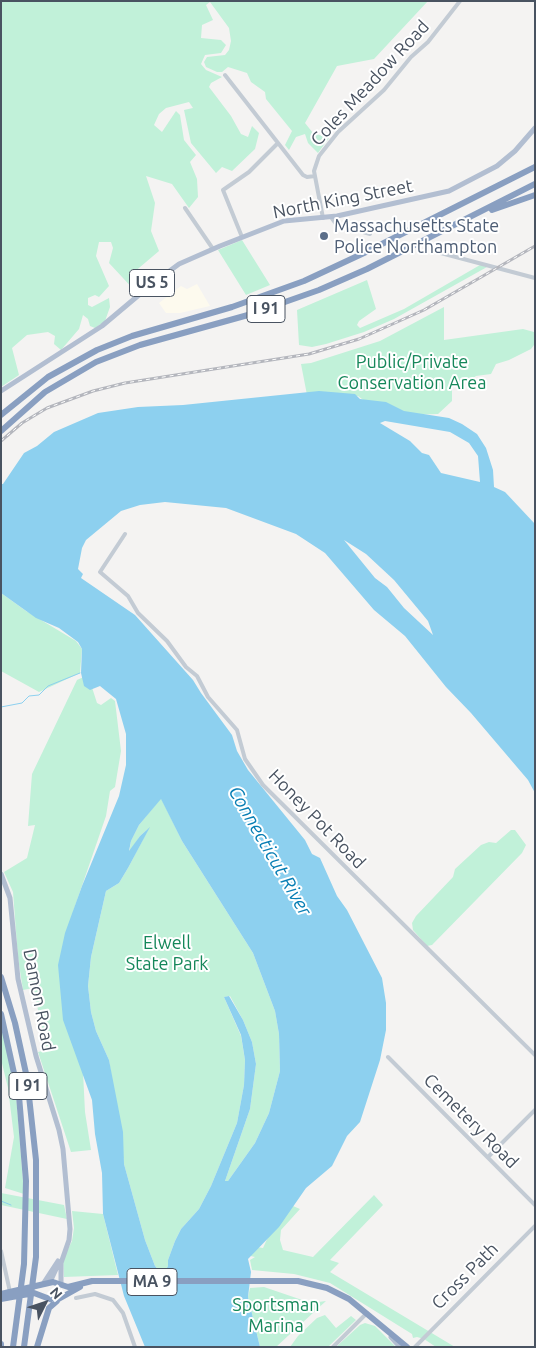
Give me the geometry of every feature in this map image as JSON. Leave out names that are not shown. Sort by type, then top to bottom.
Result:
[{"type":"highway","name":"I 91","points":[[1,415],[48,377],[97,350],[132,336],[232,307],[304,281],[535,167]]},
{"type":"highway","name":"I 91","points":[[1,431],[24,409],[51,388],[104,358],[147,342],[229,321],[302,297],[367,269],[535,184]]},
{"type":"highway","points":[[456,224],[535,195]]},
{"type":"highway","name":"I 91","points":[[1,977],[15,1023],[27,1078],[34,1137],[38,1197],[34,1277],[24,1347]]},
{"type":"highway","name":"I 91","points":[[1,1014],[20,1102],[27,1195],[23,1280],[13,1347]]},
{"type":"highway","name":"MA 9","points":[[61,1284],[70,1287],[88,1281],[298,1281],[327,1288],[349,1299],[407,1347]]},
{"type":"highway","name":"MA 9","points":[[60,1299],[83,1286],[100,1282]]},
{"type":"highway","points":[[46,1298],[44,1290],[47,1283]]},
{"type":"highway","points":[[1,1294],[47,1283],[61,1284],[64,1291],[60,1299],[49,1308],[37,1347]]},
{"type":"highway","points":[[1,1299],[34,1292],[52,1301],[60,1299]]},
{"type":"main road","name":"North King Street","points":[[1,391],[102,326],[165,274],[213,249],[284,221],[331,217],[426,197],[462,185],[506,159],[535,128]]},
{"type":"main road","name":"Damon Road","points":[[1,874],[10,898],[18,982],[37,1059],[63,1149],[70,1229],[59,1271],[61,1284]]},
{"type":"main road","name":"Damon Road","points":[[47,1283],[66,1248]]},
{"type":"main road","points":[[381,1326],[400,1347]]},
{"type":"street","name":"Coles Meadow Road","points":[[323,218],[315,176],[317,160],[338,132],[384,90],[411,57],[433,36],[460,1]]},
{"type":"street","points":[[225,75],[304,174],[308,177],[315,176]]},
{"type":"street","points":[[242,237],[223,190],[249,172],[278,143]]},
{"type":"street","points":[[185,208],[213,249]]},
{"type":"street","points":[[331,217],[336,224],[370,234]]},
{"type":"street","points":[[437,252],[535,278]]},
{"type":"street","name":"Honey Pot Road","points":[[125,534],[100,572],[128,596],[138,613],[166,641],[186,667],[197,676],[208,697],[237,730],[245,758],[263,786],[535,1055]]},
{"type":"street","name":"Cemetery Road","points":[[388,1057],[535,1205]]},
{"type":"street","points":[[488,1157],[535,1110]]},
{"type":"street","name":"Cross Path","points":[[415,1347],[442,1317],[535,1226]]},
{"type":"street","points":[[1,1251],[10,1292]]},
{"type":"street","points":[[76,1298],[95,1294],[113,1300],[125,1317],[135,1347]]},
{"type":"street","points":[[333,1347],[367,1314]]},
{"type":"shaded area","points":[[197,284],[210,306],[180,313],[166,313],[159,303],[181,286],[187,289]]},
{"type":"green space","points":[[1,1],[428,1],[374,59],[337,66],[305,123],[313,133],[329,138],[318,153],[308,143],[305,134],[296,137],[289,150],[285,145],[292,131],[266,99],[265,92],[251,82],[247,73],[228,67],[222,72],[217,72],[206,67],[204,62],[207,57],[225,55],[229,50],[231,41],[229,28],[210,2],[206,5],[213,20],[202,25],[201,38],[221,40],[226,45],[221,53],[205,55],[201,64],[206,70],[222,77],[211,83],[209,87],[231,116],[241,134],[248,137],[252,126],[259,133],[255,149],[232,171],[222,167],[216,173],[191,143],[184,110],[193,108],[189,102],[166,108],[159,114],[154,125],[162,132],[176,111],[180,115],[184,140],[196,155],[190,162],[197,179],[198,197],[189,208],[172,184],[146,176],[155,203],[151,231],[159,251],[133,273],[141,285],[136,292],[109,263],[113,248],[111,242],[99,242],[96,256],[109,286],[99,297],[95,295],[88,298],[88,305],[92,307],[109,298],[110,307],[105,321],[95,328],[90,326],[88,319],[83,315],[79,329],[61,350],[54,344],[55,336],[48,332],[27,335],[12,348],[19,375],[1,387]]},
{"type":"green space","points":[[242,240],[270,285],[246,295],[218,250]]},
{"type":"green space","points":[[480,265],[487,267],[394,319],[364,332],[326,344],[312,347],[299,345],[297,310],[367,280],[376,309],[359,321],[357,325],[360,328],[404,309]]},
{"type":"green space","name":"Public/Private Conservation Area","points":[[444,307],[444,340],[523,329],[534,332],[534,345],[531,349],[509,360],[496,364],[491,374],[476,376],[471,380],[463,380],[452,388],[452,401],[438,414],[407,415],[370,405],[358,396],[342,398],[307,395],[301,364],[311,363],[380,341]]},
{"type":"green space","points":[[1,593],[26,611],[76,641],[82,649],[80,673],[39,692],[1,671]]},
{"type":"green space","points":[[88,675],[97,703],[101,705],[111,698],[115,701],[121,751],[115,787],[110,791],[106,816],[74,909],[62,982],[64,1008],[83,1072],[85,1112],[91,1150],[71,1152],[38,1052],[47,1050],[33,988],[23,990],[18,958],[13,892],[4,872],[27,858],[35,825],[28,826],[32,774],[77,680]]},
{"type":"green space","name":"Elwell State Park","points":[[161,798],[182,841],[253,953],[275,1011],[279,1034],[280,1071],[269,1113],[255,1143],[228,1181],[225,1181],[250,1109],[256,1064],[252,1042],[243,1020],[230,996],[224,997],[241,1036],[245,1060],[244,1085],[237,1123],[211,1186],[199,1209],[181,1229],[163,1275],[155,1266],[145,1240],[124,1164],[109,1060],[96,1031],[91,1012],[88,986],[91,957],[106,891],[119,883],[128,868],[149,828],[140,836],[129,853],[131,841],[139,825]]},
{"type":"green space","points":[[511,830],[515,830],[526,845],[522,853],[432,945],[427,946],[413,930],[412,923],[416,916],[453,877],[455,869],[481,845],[489,842],[496,843]]},
{"type":"green space","points":[[1,1023],[16,1095],[24,1194],[5,1188],[14,1137],[8,1088],[1,1059]]},
{"type":"green space","points":[[1,1193],[64,1205],[67,1219],[1,1205]]},
{"type":"green space","points":[[374,1195],[383,1205],[330,1260],[339,1263],[330,1272],[455,1347],[436,1347],[424,1339],[413,1338],[412,1334],[330,1283],[294,1274],[252,1270],[250,1260],[255,1257],[214,1248],[217,1240],[263,1248],[268,1237],[293,1206],[300,1209],[281,1230],[280,1240],[283,1250],[313,1257]]},
{"type":"green space","points":[[72,1211],[103,1214],[118,1275],[64,1277],[63,1259],[72,1241],[74,1228]]},
{"type":"green space","name":"Sportsman Marina","points":[[264,1287],[311,1303],[326,1301],[276,1347],[260,1347],[248,1297],[250,1288]]},
{"type":"green space","points":[[325,1315],[336,1328],[351,1316],[356,1320],[328,1347],[290,1347],[298,1336],[317,1318]]},
{"type":"green space","points":[[365,1323],[375,1326],[396,1347],[336,1347],[360,1325]]},
{"type":"water","name":"Connecticut River","points":[[319,391],[355,394],[360,399],[386,402],[404,411],[449,418],[477,434],[486,448],[493,470],[494,487],[505,492],[535,524],[535,793],[528,780],[471,713],[446,687],[405,636],[374,610],[325,553],[296,534],[226,508],[165,502],[140,505],[121,511],[86,540],[82,548],[78,569],[83,574],[81,578],[135,615],[193,680],[232,735],[237,751],[248,770],[305,840],[312,854],[320,858],[337,896],[347,910],[382,978],[386,1003],[386,1030],[380,1060],[360,1122],[347,1136],[332,1166],[306,1188],[279,1227],[248,1259],[251,1272],[248,1297],[260,1347],[145,1347],[124,1296],[103,1214],[102,1173],[95,1134],[92,1100],[63,1020],[58,965],[65,933],[119,796],[126,765],[126,734],[116,699],[100,686],[90,690],[84,686],[81,673],[82,649],[78,642],[59,628],[36,618],[1,593],[1,484],[3,484],[24,453],[37,446],[54,432],[98,413],[138,407],[183,405]],"holes":[[[385,421],[450,432],[469,443],[478,456],[480,482],[441,473],[429,455],[422,453],[410,441],[380,423]],[[344,540],[366,554],[394,580],[428,621],[433,635],[404,608],[387,587],[375,578]],[[161,799],[182,841],[253,953],[275,1011],[279,1034],[280,1071],[269,1113],[255,1143],[228,1181],[225,1181],[250,1109],[256,1064],[252,1042],[243,1020],[229,996],[224,997],[241,1035],[245,1060],[244,1085],[237,1123],[211,1186],[199,1209],[181,1229],[163,1275],[155,1266],[145,1240],[124,1164],[123,1132],[109,1060],[96,1031],[91,1012],[88,986],[91,957],[106,891],[119,883],[150,827],[140,836],[129,851],[131,841],[139,825]]]},
{"type":"waterway","points":[[1,707],[22,703],[29,696],[39,695],[48,686],[80,673]]},
{"type":"waterway","points":[[1,1201],[11,1205]]},
{"type":"railway","points":[[1,441],[22,423],[47,408],[93,391],[125,383],[309,354],[359,339],[424,310],[535,246]]},
{"type":"place","name":"Massachusetts State Police Northampton","points":[[324,236]]}]
